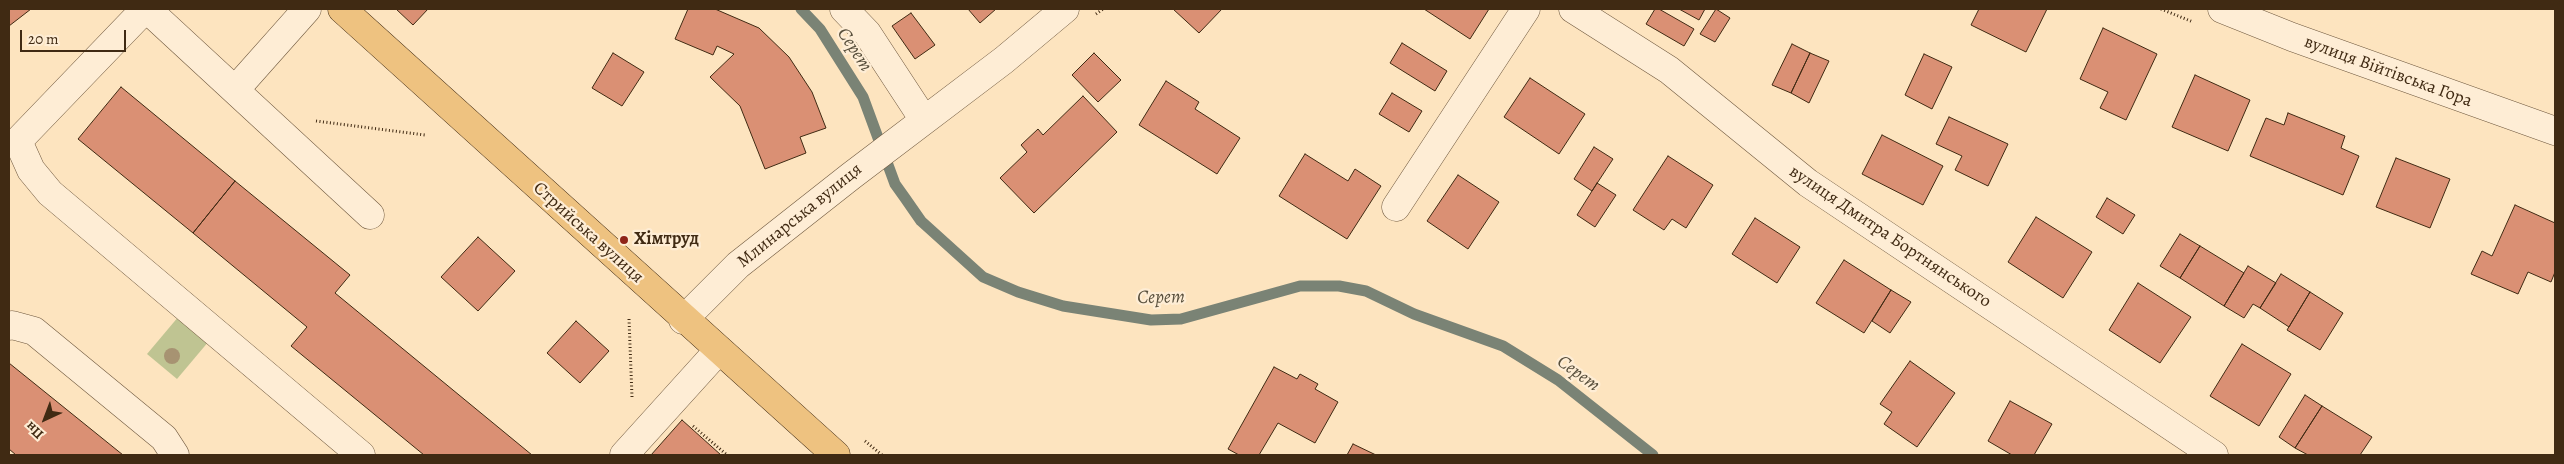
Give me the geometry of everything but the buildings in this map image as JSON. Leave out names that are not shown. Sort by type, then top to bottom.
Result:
[{"type":"main road","name":"Стрийська вулиця","points":[[342,9],[683,320],[836,455]]},
{"type":"street","points":[[361,455],[50,193],[12,144],[146,9],[370,215]]},
{"type":"street","points":[[235,90],[307,9]]},
{"type":"street","points":[[844,9],[867,33],[924,120]]},
{"type":"street","name":"Млинарська вулиця","points":[[683,320],[738,265],[898,139],[1004,60],[1065,9]]},
{"type":"street","points":[[1396,207],[1526,9]]},
{"type":"street","name":"вулиця Дмитра Бортнянського","points":[[1573,9],[1669,70],[1808,183],[2214,455]]},
{"type":"street","name":"вулиця Війтівська Гора","points":[[2222,9],[2292,37],[2555,131]]},
{"type":"street","points":[[9,326],[34,330],[164,438],[175,455]]},
{"type":"street","points":[[629,450],[718,351]]},
{"type":"path","points":[[308,120],[425,135]]},
{"type":"path","points":[[629,318],[629,450]]},
{"type":"path","points":[[670,406],[726,455]]},
{"type":"path","points":[[860,436],[882,455]]},
{"type":"green space","points":[[179,316],[209,341],[177,379],[147,354]]},
{"type":"waterway","name":"Серет","points":[[801,9],[820,29],[863,97],[895,184],[921,221],[983,277],[1018,292],[1063,306],[1151,320],[1181,319],[1300,286],[1339,286],[1366,291],[1414,314],[1503,346],[1558,380],[1653,455]]},
{"type":"place","name":"Хімтруд","points":[[624,240]]}]
